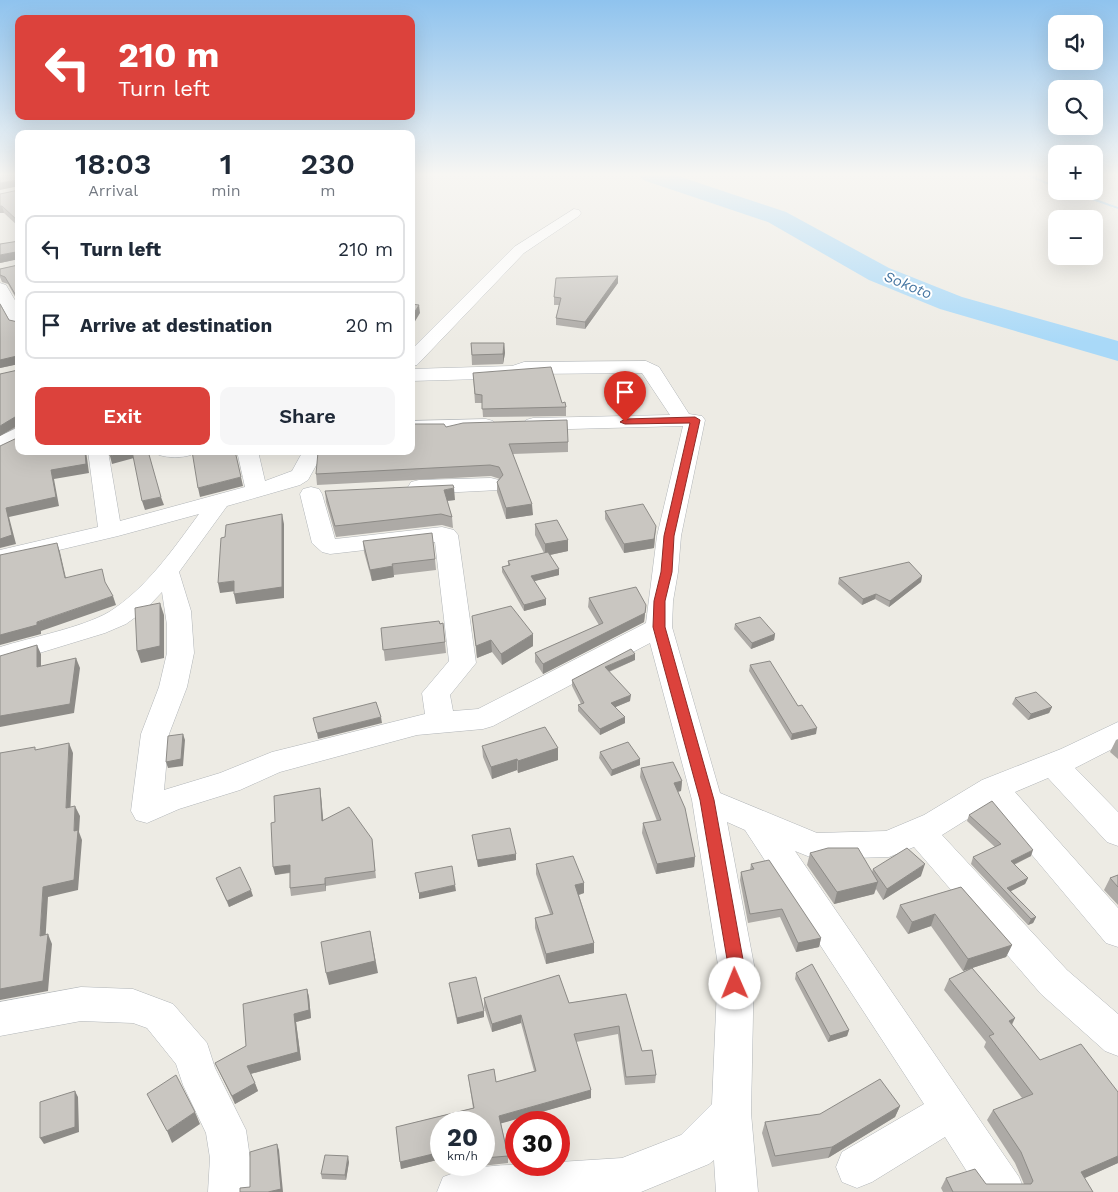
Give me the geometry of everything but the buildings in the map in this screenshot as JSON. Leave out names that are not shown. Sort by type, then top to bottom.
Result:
[{"type":"street","points":[[415,357],[518,250],[547,231]]},
{"type":"street","points":[[9,297],[15,313]]},
{"type":"street","points":[[0,330],[15,325]]},
{"type":"street","points":[[415,336],[433,338]]},
{"type":"street","points":[[415,375],[515,372],[524,368],[646,367],[652,370],[683,420]]},
{"type":"street","points":[[415,427],[695,420],[669,536],[666,572],[660,601],[659,627],[707,800],[736,965],[731,1113],[737,1192]]},
{"type":"street","points":[[0,445],[15,436]]},
{"type":"street","points":[[99,455],[110,531]]},
{"type":"street","points":[[248,455],[258,491]]},
{"type":"street","points":[[312,455],[300,475],[311,489],[324,543],[330,547],[446,535],[463,663],[436,693],[440,722]]},
{"type":"street","points":[[399,488],[491,485]]},
{"type":"street","points":[[0,557],[110,531],[258,491],[311,489]]},
{"type":"street","points":[[117,618],[135,605],[167,571],[219,501]]},
{"type":"street","points":[[167,571],[174,588],[177,606],[180,654],[176,679],[155,734],[148,811],[169,800],[229,782],[272,763],[417,725],[483,719],[659,627]]},
{"type":"street","points":[[0,656],[96,627],[117,618],[177,606]]},
{"type":"street","points":[[707,800],[815,846],[889,844],[919,831],[993,788],[1053,764],[1118,733]]},
{"type":"street","points":[[1053,764],[1118,833]]},
{"type":"street","points":[[993,788],[1118,932]]},
{"type":"street","points":[[755,819],[1004,1192]]},
{"type":"street","points":[[919,831],[1054,982],[1118,1038]]},
{"type":"street","points":[[0,1018],[81,1004],[133,1006],[160,1016],[170,1024],[194,1056],[197,1072],[226,1130],[230,1158],[229,1192]]},
{"type":"street","points":[[857,1167],[950,1110]]},
{"type":"street","points":[[458,1192],[495,1186],[622,1179],[695,1150],[731,1113]]},
{"type":"waterway","name":"Sokoto","points":[[801,231],[879,274],[951,303],[1118,351]]},
{"type":"route","points":[[625,422],[695,420],[669,536],[666,572],[660,601],[659,627],[707,800],[736,965],[735,984]]}]
